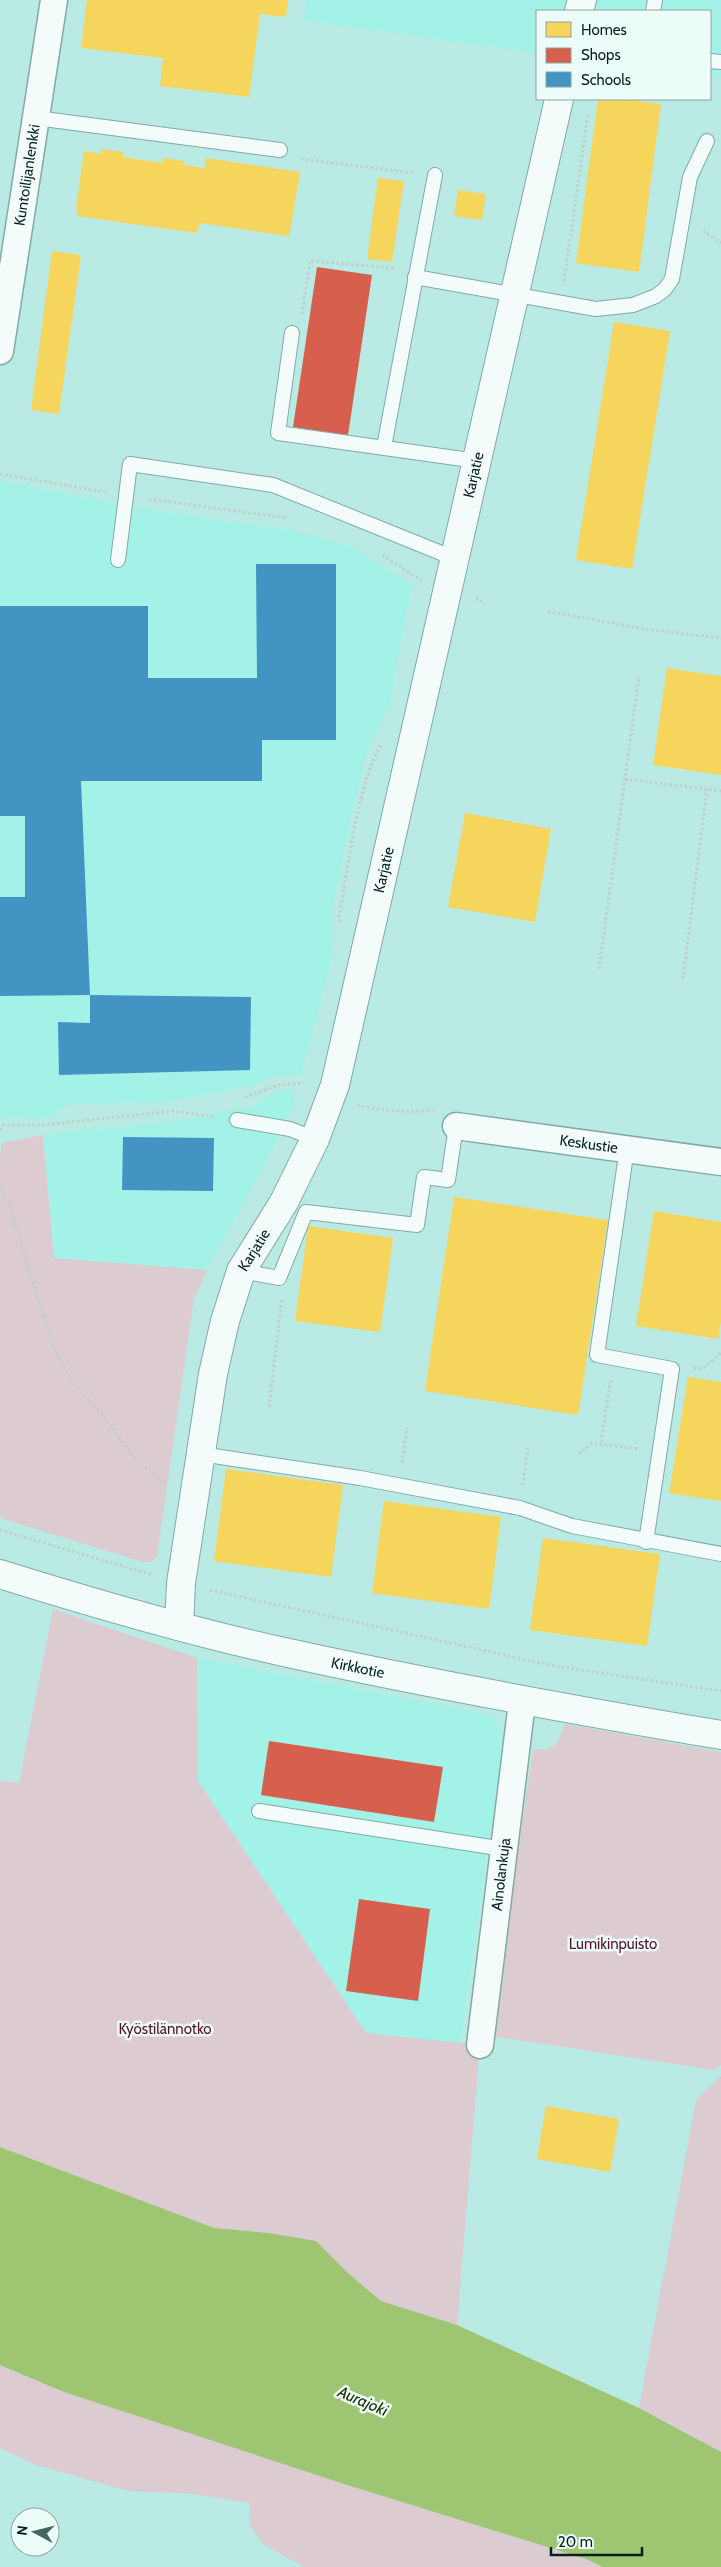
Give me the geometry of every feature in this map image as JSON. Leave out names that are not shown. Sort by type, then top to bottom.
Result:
[{"type":"street","name":"Kuntoilijanlenkki","points":[[0,351],[54,0]]},
{"type":"street","name":"Karjatie","points":[[179,1626],[181,1583],[212,1374],[225,1321],[241,1272],[284,1202],[302,1134],[332,1098],[559,100]]},
{"type":"street","name":"Keskustie","points":[[456,1126],[721,1162]]},
{"type":"street","name":"Kirkkotie","points":[[0,1574],[179,1626],[282,1652],[522,1702],[721,1734]]},
{"type":"street","name":"Ainolankuja","points":[[480,2045],[522,1702]]},
{"type":"lane","points":[[36,118],[280,150]]},
{"type":"lane","points":[[416,274],[515,297],[596,309],[633,306],[656,296],[666,289],[672,279],[676,266],[690,177],[707,141]]},
{"type":"lane","points":[[384,447],[434,175]]},
{"type":"lane","points":[[292,333],[278,433],[477,461]]},
{"type":"lane","points":[[118,560],[130,464],[273,485],[456,559]]},
{"type":"lane","points":[[236,1120],[302,1134]]},
{"type":"lane","points":[[241,1272],[279,1278],[306,1212],[417,1225],[424,1177],[448,1180],[456,1126]]},
{"type":"lane","points":[[627,1148],[597,1355],[672,1369],[646,1542]]},
{"type":"lane","points":[[201,1454],[520,1508],[572,1526],[646,1542],[721,1554]]},
{"type":"lane","points":[[259,1811],[504,1849]]},
{"type":"path","points":[[560,304],[589,108]]},
{"type":"path","points":[[292,333],[302,314],[310,261],[416,274]]},
{"type":"path","points":[[375,550],[405,572],[423,581]]},
{"type":"path","points":[[548,611],[643,629],[721,638]]},
{"type":"path","points":[[599,969],[639,676]]},
{"type":"path","points":[[341,926],[339,917],[358,818],[371,762],[384,738]]},
{"type":"path","points":[[624,779],[721,791]]},
{"type":"path","points":[[684,979],[707,790]]},
{"type":"path","points":[[0,1130],[3,1125],[42,1125],[173,1112],[236,1120],[244,1098],[279,1085],[309,1083],[302,1134]]},
{"type":"path","points":[[0,1188],[8,1202],[53,1346],[70,1378],[105,1418],[136,1460],[170,1486]]},
{"type":"path","points":[[268,1407],[282,1294],[279,1278]]},
{"type":"path","points":[[672,1369],[676,1366],[702,1369],[721,1353]]},
{"type":"path","points":[[398,1486],[407,1428]]},
{"type":"path","points":[[579,1454],[592,1443],[601,1442],[660,1452]]},
{"type":"path","points":[[520,1508],[528,1446]]},
{"type":"path","points":[[0,1530],[181,1583],[555,1666],[721,1691]]},
{"type":"shaded area","points":[[306,0],[721,0],[721,78],[711,77],[711,10],[536,10],[536,53],[304,20]]},
{"type":"shaded area","points":[[0,481],[151,510],[291,530],[352,547],[412,585],[389,704],[364,759],[331,914],[333,954],[301,1075],[269,1076],[255,1085],[167,1102],[70,1104],[47,1119],[8,1116],[0,1120]]},
{"type":"shaded area","points":[[292,1089],[295,1100],[276,1142],[207,1270],[54,1258],[43,1135],[176,1121],[253,1106],[276,1092]]},
{"type":"shaded area","points":[[197,1658],[493,1716],[504,1736],[460,2043],[366,2033],[198,1781]]},
{"type":"green space","points":[[43,1135],[54,1258],[207,1270],[194,1299],[157,1556],[151,1562],[143,1562],[0,1518],[0,1156],[2,1143]]},
{"type":"green space","name":"Kyöstilännotko","points":[[53,1609],[197,1658],[198,1781],[366,2033],[480,2045],[457,2325],[381,2301],[349,2274],[269,2233],[214,2228],[0,2147],[0,1781],[19,1783]]},
{"type":"green space","name":"Lumikinpuisto","points":[[565,1724],[721,1752],[721,2065],[714,2070],[491,2036],[533,1749],[546,1750],[557,1744]]},
{"type":"green space","points":[[721,2076],[721,2452],[639,2408],[696,2100]]},
{"type":"green space","points":[[0,2365],[64,2392],[344,2484],[586,2559],[603,2567],[304,2567],[263,2544],[249,2524],[250,2503],[195,2494],[128,2491],[36,2465],[0,2448]]},
{"type":"water","name":"Aurajoki","points":[[0,2147],[214,2228],[269,2233],[316,2241],[349,2274],[381,2301],[457,2325],[639,2408],[721,2452],[721,2567],[603,2567],[586,2559],[344,2484],[64,2392],[0,2365]]},
{"type":"building: Homes","points":[[87,0],[288,0],[286,17],[260,14],[249,97],[160,86],[163,58],[81,48]]},
{"type":"building: Homes","points":[[598,100],[630,100],[661,104],[639,272],[576,263]]},
{"type":"building: Homes","points":[[101,149],[123,152],[123,157],[162,163],[163,158],[184,161],[184,165],[205,168],[206,158],[300,172],[289,236],[200,223],[197,233],[77,216],[78,209],[76,209],[84,151],[101,154]]},
{"type":"building: Homes","points":[[378,178],[404,181],[392,262],[367,259]]},
{"type":"building: Homes","points":[[458,190],[486,194],[482,220],[454,216]]},
{"type":"building: Homes","points":[[52,251],[81,255],[59,414],[31,410]]},
{"type":"building: Homes","points":[[614,322],[670,331],[632,569],[576,560]]},
{"type":"building: Homes","points":[[667,668],[721,676],[721,775],[653,765]]},
{"type":"building: Homes","points":[[465,813],[551,829],[535,922],[448,907]]},
{"type":"building: Homes","points":[[454,1197],[608,1220],[578,1415],[425,1391]]},
{"type":"building: Homes","points":[[654,1211],[721,1222],[721,1322],[718,1339],[636,1326]]},
{"type":"building: Homes","points":[[308,1226],[393,1238],[380,1332],[295,1321]]},
{"type":"building: Homes","points":[[688,1377],[721,1382],[721,1501],[669,1493]]},
{"type":"building: Homes","points":[[226,1469],[343,1485],[331,1577],[214,1561]]},
{"type":"building: Homes","points":[[384,1501],[501,1517],[489,1609],[372,1593]]},
{"type":"building: Homes","points":[[543,1538],[660,1554],[647,1646],[530,1630]]},
{"type":"building: Homes","points":[[546,2106],[619,2119],[610,2172],[537,2159]]},
{"type":"building: Shops","points":[[317,267],[372,275],[348,435],[293,427]]},
{"type":"building: Shops","points":[[269,1741],[443,1767],[434,1822],[261,1795]]},
{"type":"building: Shops","points":[[359,1899],[430,1909],[418,2001],[346,1991]]},
{"type":"building: Schools","points":[[256,564],[336,564],[336,740],[262,740],[262,781],[81,781],[90,995],[0,996],[0,897],[25,897],[25,816],[0,816],[0,606],[148,606],[148,678],[257,678]]},
{"type":"building: Schools","points":[[90,995],[251,997],[250,1070],[59,1075],[58,1022],[90,1023]]},
{"type":"building: Schools","points":[[123,1137],[214,1138],[213,1191],[122,1190]]}]
